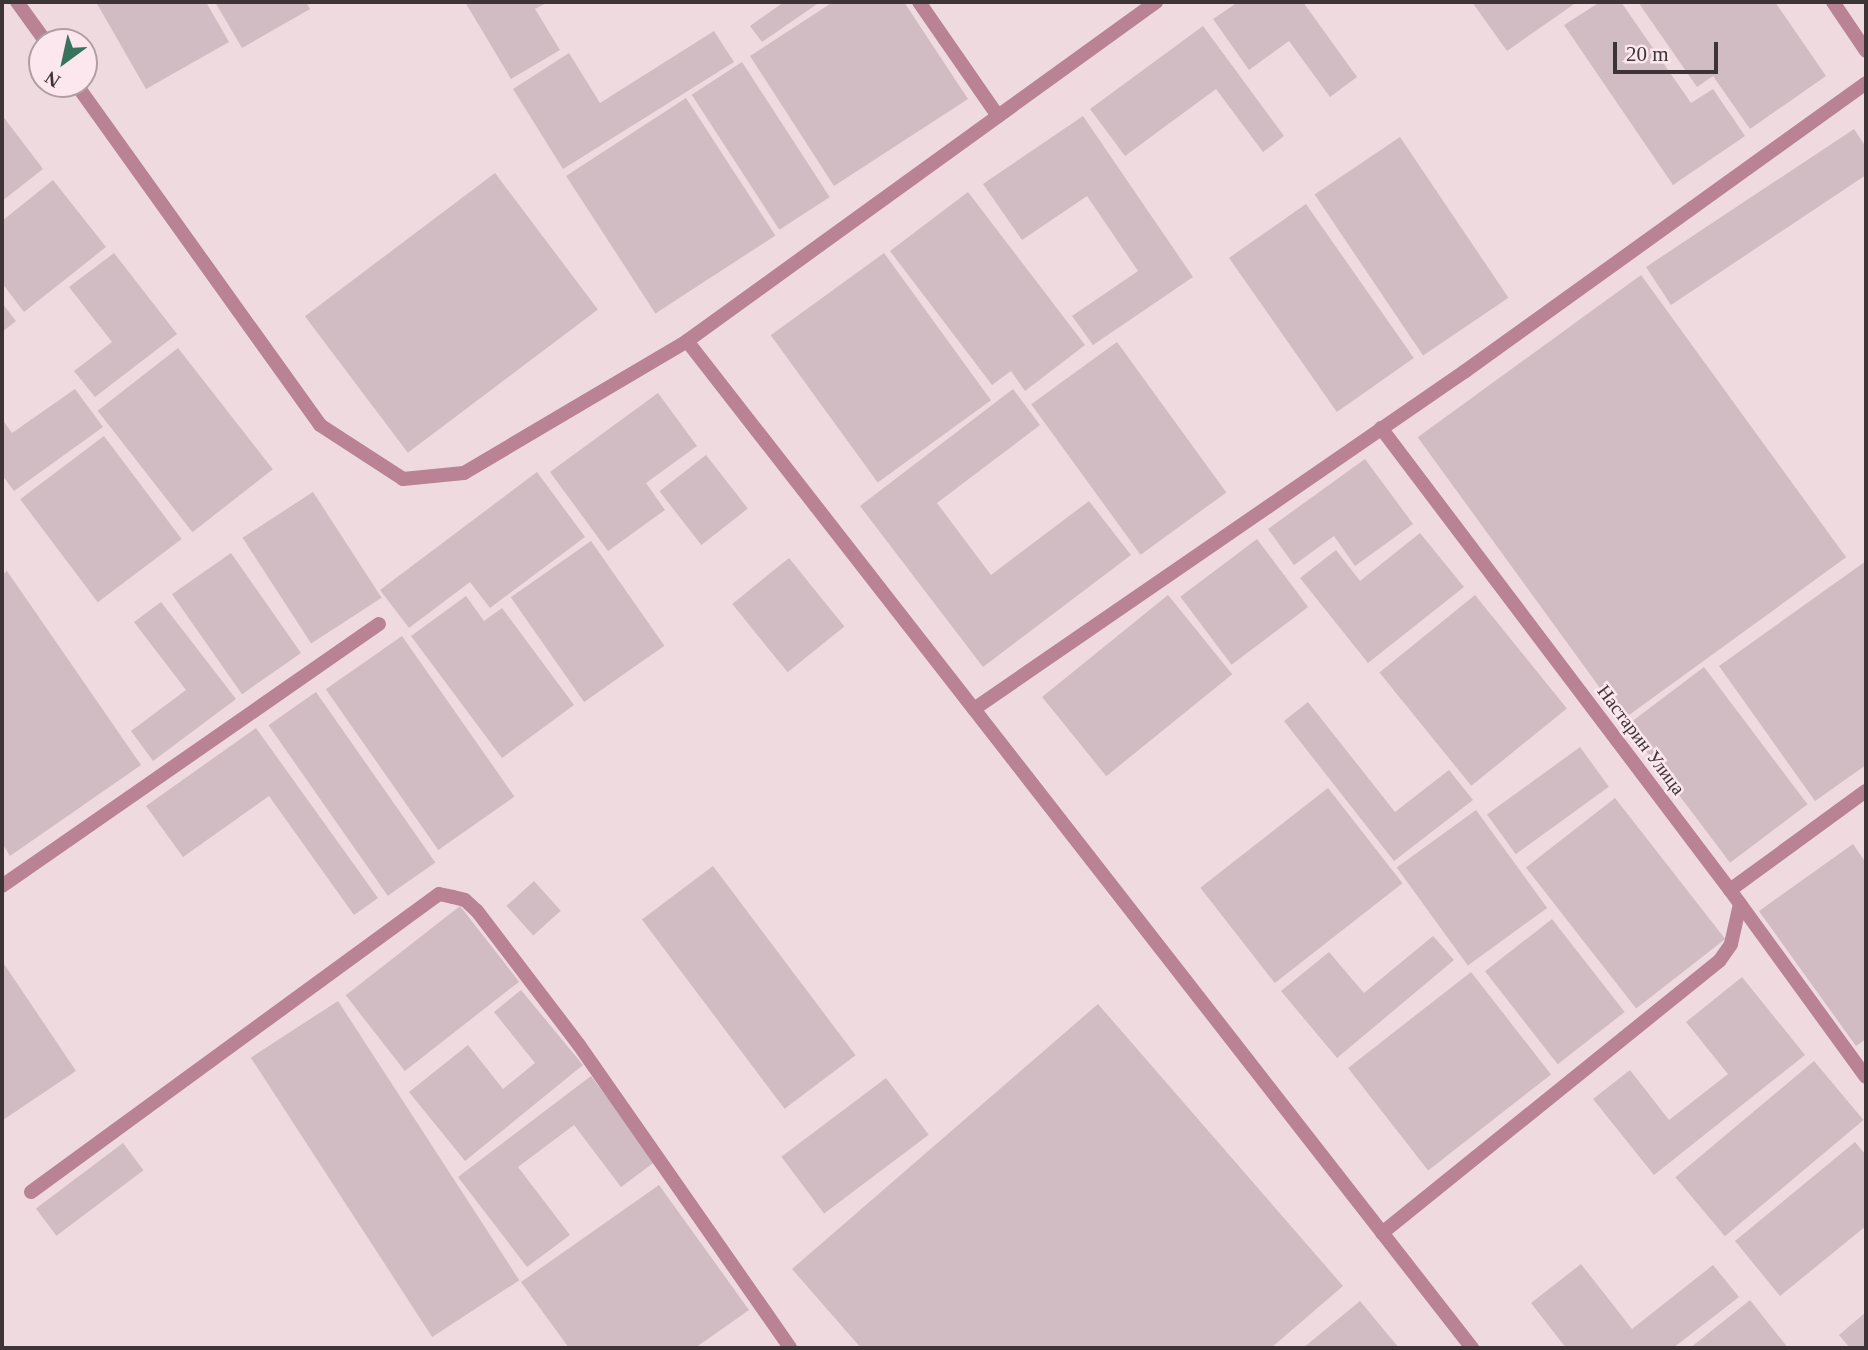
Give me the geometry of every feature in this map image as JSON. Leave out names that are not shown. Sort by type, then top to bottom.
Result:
[{"type":"street","points":[[17,2],[36,28]]},
{"type":"street","points":[[919,2],[998,116]]},
{"type":"street","points":[[86,98],[320,425],[403,479],[464,473],[687,341],[1156,2]]},
{"type":"street","points":[[1833,2],[1866,51]]},
{"type":"street","points":[[974,709],[1381,428],[1866,83]]},
{"type":"street","points":[[687,341],[1472,1348]]},
{"type":"street","name":"Настарин Улица","points":[[1381,428],[1730,890],[1866,1077]]},
{"type":"street","points":[[2,886],[379,624]]},
{"type":"street","points":[[1730,890],[1866,791]]},
{"type":"street","points":[[32,1192],[439,894],[465,900],[477,911],[579,1045],[790,1348]]},
{"type":"street","points":[[1382,1233],[1720,960],[1731,944],[1740,904]]},
{"type":"building","points":[[96,2],[206,2],[229,42],[146,89]]},
{"type":"building","points":[[215,2],[306,2],[310,9],[242,48]]},
{"type":"building","points":[[465,2],[548,2],[535,9],[560,50],[511,79]]},
{"type":"building","points":[[784,2],[820,2],[762,42],[750,26]]},
{"type":"building","points":[[833,2],[904,2],[968,99],[834,186],[750,56]]},
{"type":"building","points":[[1238,2],[1303,2],[1357,77],[1330,97],[1289,41],[1249,70],[1213,19]]},
{"type":"building","points":[[1472,2],[1577,2],[1507,51]]},
{"type":"building","points":[[1600,2],[1621,2],[1691,103],[1713,89],[1745,136],[1673,185],[1564,25]]},
{"type":"building","points":[[1638,2],[1775,2],[1826,76],[1750,129],[1713,76],[1697,87]]},
{"type":"building","points":[[1203,26],[1284,136],[1263,152],[1216,89],[1125,156],[1090,109]]},
{"type":"building","points":[[714,31],[734,62],[563,169],[513,89],[569,53],[600,103]]},
{"type":"building","points":[[742,62],[830,197],[779,230],[692,95]]},
{"type":"building","points":[[686,98],[775,236],[655,313],[566,176]]},
{"type":"building","points":[[2,115],[43,169],[2,201]]},
{"type":"building","points":[[1083,116],[1193,277],[1093,345],[1072,316],[1138,271],[1087,196],[1022,240],[983,184]]},
{"type":"building","points":[[1854,129],[1866,147],[1866,175],[1671,305],[1646,267]]},
{"type":"building","points":[[1400,137],[1508,298],[1423,355],[1315,195]]},
{"type":"building","points":[[495,173],[598,310],[408,453],[305,316]]},
{"type":"building","points":[[53,180],[106,247],[24,312],[2,283],[2,221]]},
{"type":"building","points":[[968,192],[1085,345],[1025,391],[1011,371],[992,385],[890,251]]},
{"type":"building","points":[[1306,204],[1414,358],[1337,412],[1229,258]]},
{"type":"building","points":[[114,253],[177,334],[95,397],[74,371],[112,342],[69,287]]},
{"type":"building","points":[[884,253],[991,400],[878,483],[771,335]]},
{"type":"building","points":[[1641,275],[1846,557],[1623,720],[1418,437]]},
{"type":"building","points":[[2,303],[16,321],[2,332]]},
{"type":"building","points":[[1117,342],[1226,492],[1141,555],[1031,404]]},
{"type":"building","points":[[178,348],[273,469],[192,532],[98,411]]},
{"type":"building","points":[[75,389],[103,427],[14,491],[2,475],[2,419],[12,433]]},
{"type":"building","points":[[1013,389],[1040,425],[937,503],[991,575],[1089,501],[1131,555],[983,667],[860,506]]},
{"type":"building","points":[[658,393],[697,446],[646,483],[665,510],[608,551],[550,472]]},
{"type":"building","points":[[104,436],[182,539],[98,602],[20,499]]},
{"type":"building","points":[[706,455],[748,509],[701,545],[660,491]]},
{"type":"building","points":[[1365,459],[1413,524],[1355,566],[1334,536],[1294,565],[1268,529]]},
{"type":"building","points":[[537,472],[585,537],[490,608],[470,582],[409,628],[380,590]]},
{"type":"building","points":[[313,492],[382,598],[311,643],[243,538]]},
{"type":"building","points":[[1420,533],[1464,587],[1368,663],[1300,578],[1336,550],[1360,581]]},
{"type":"building","points":[[1257,539],[1308,607],[1231,665],[1180,597]]},
{"type":"building","points":[[591,541],[664,646],[584,702],[511,597]]},
{"type":"building","points":[[231,553],[301,653],[242,694],[172,594]]},
{"type":"building","points":[[789,558],[844,626],[788,672],[732,604]]},
{"type":"building","points":[[1866,561],[1866,765],[1815,801],[1719,666]]},
{"type":"building","points":[[7,571],[141,765],[10,856],[2,843],[2,575]]},
{"type":"building","points":[[1168,595],[1232,674],[1106,776],[1042,697]]},
{"type":"building","points":[[1475,595],[1567,708],[1471,786],[1379,672]]},
{"type":"building","points":[[466,596],[484,621],[502,608],[574,705],[502,758],[411,636]]},
{"type":"building","points":[[161,602],[236,699],[153,761],[131,731],[186,690],[134,622]]},
{"type":"building","points":[[402,636],[514,797],[438,850],[326,689]]},
{"type":"building","points":[[1704,667],[1808,804],[1730,863],[1627,725]]},
{"type":"building","points":[[316,692],[435,862],[388,896],[268,725]]},
{"type":"building","points":[[1308,702],[1395,812],[1449,770],[1473,800],[1394,861],[1284,721]]},
{"type":"building","points":[[256,728],[378,898],[354,915],[269,796],[183,857],[146,806]]},
{"type":"building","points":[[1580,747],[1609,787],[1516,854],[1487,815]]},
{"type":"building","points":[[1328,788],[1402,883],[1275,983],[1200,888]]},
{"type":"building","points":[[1615,798],[1725,939],[1636,1009],[1526,868]]},
{"type":"building","points":[[1476,810],[1547,908],[1468,965],[1397,868]]},
{"type":"building","points":[[1853,844],[1866,863],[1866,1039],[1856,1046],[1759,911]]},
{"type":"building","points":[[713,866],[856,1055],[785,1109],[642,920]]},
{"type":"building","points":[[534,881],[561,911],[533,935],[507,906]]},
{"type":"building","points":[[460,906],[519,982],[405,1071],[346,995]]},
{"type":"building","points":[[1552,919],[1625,1012],[1558,1064],[1485,971]]},
{"type":"building","points":[[1433,936],[1454,960],[1337,1058],[1281,991],[1329,952],[1364,993]]},
{"type":"building","points":[[2,961],[76,1071],[3,1120],[2,1118]]},
{"type":"building","points":[[1471,972],[1551,1074],[1428,1170],[1348,1068]]},
{"type":"building","points":[[1742,977],[1805,1055],[1654,1175],[1593,1099],[1630,1070],[1669,1120],[1728,1074],[1686,1022]]},
{"type":"building","points":[[521,990],[583,1065],[465,1161],[409,1092],[468,1045],[503,1089],[535,1063],[494,1012]]},
{"type":"building","points":[[338,1001],[519,1280],[432,1337],[251,1058]]},
{"type":"building","points":[[1098,1004],[1343,1286],[1271,1348],[861,1348],[792,1269]]},
{"type":"building","points":[[1814,1061],[1863,1120],[1725,1236],[1675,1177]]},
{"type":"building","points":[[591,1076],[656,1161],[621,1187],[574,1125],[518,1167],[570,1235],[527,1267],[458,1177]]},
{"type":"building","points":[[886,1078],[929,1135],[824,1214],[781,1157]]},
{"type":"building","points":[[1855,1142],[1866,1155],[1866,1226],[1780,1296],[1735,1241]]},
{"type":"building","points":[[123,1143],[143,1170],[56,1236],[36,1209]]},
{"type":"building","points":[[659,1185],[749,1310],[695,1348],[569,1348],[521,1282]]},
{"type":"building","points":[[1581,1264],[1632,1329],[1713,1265],[1739,1297],[1673,1348],[1566,1348],[1531,1303]]},
{"type":"building","points":[[1750,1300],[1788,1348],[1690,1348]]},
{"type":"building","points":[[1360,1301],[1399,1348],[1303,1348]]},
{"type":"building","points":[[1866,1312],[1866,1348],[1850,1348],[1839,1335]]}]
